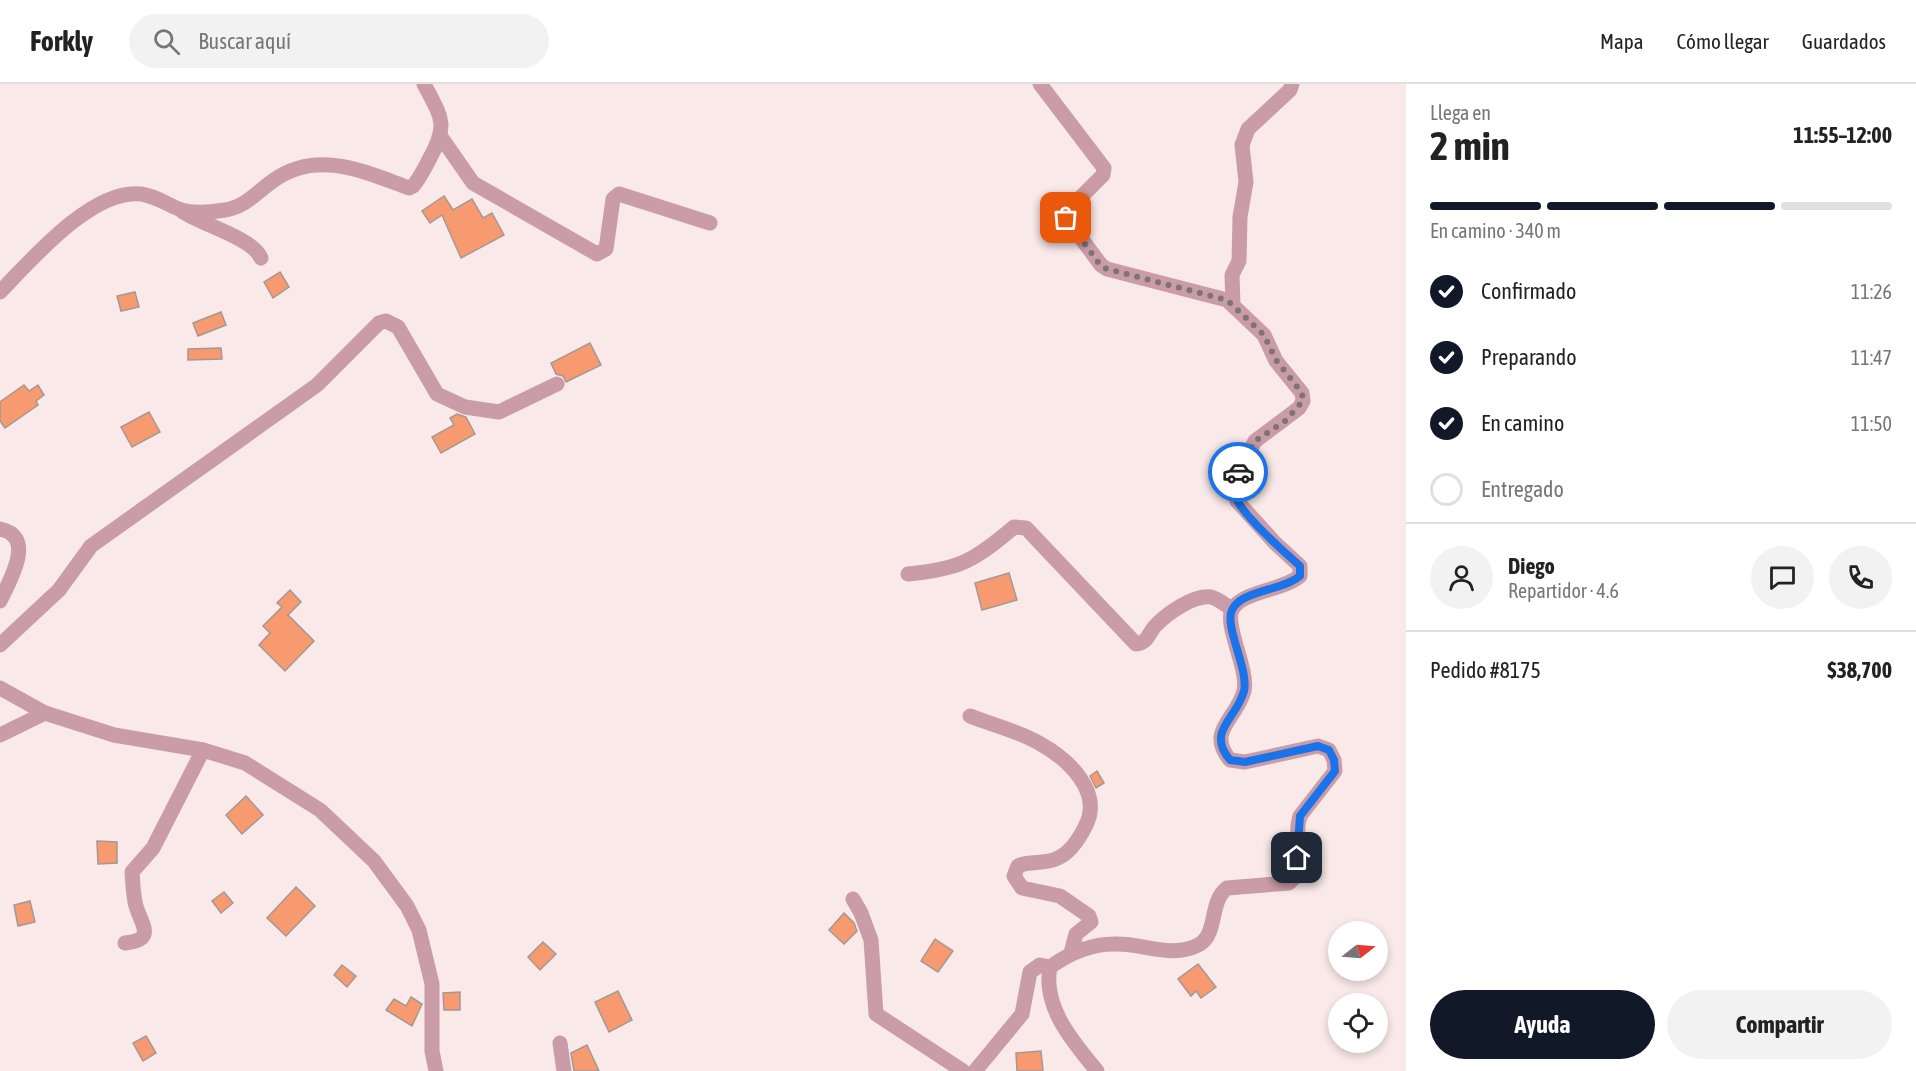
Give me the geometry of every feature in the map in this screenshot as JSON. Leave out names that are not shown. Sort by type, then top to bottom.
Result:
[{"type":"street","points":[[182,211],[234,208],[244,205],[275,179],[305,166],[337,164],[409,188],[416,183],[441,137],[442,123],[424,84]]},
{"type":"street","points":[[975,1071],[1022,1014],[1030,972],[1040,965],[1050,967],[1071,952],[1117,944],[1173,951],[1193,947],[1208,936],[1217,901],[1227,888],[1288,883],[1297,875],[1300,816],[1335,771],[1334,760],[1329,750],[1318,746],[1245,762],[1230,760],[1221,749],[1219,737],[1244,690],[1243,670],[1230,618],[1232,609],[1246,596],[1290,585],[1300,576],[1300,566],[1275,543],[1238,501],[1235,488],[1236,476],[1255,441],[1285,421],[1303,401],[1302,393],[1276,360],[1264,335],[1227,300],[1101,266],[1066,218],[1066,212],[1103,176],[1104,168],[1040,84]]},
{"type":"street","points":[[1233,305],[1232,275],[1239,261],[1240,217],[1246,182],[1242,145],[1248,129],[1290,90],[1292,84]]},
{"type":"street","points":[[441,137],[473,183],[597,254],[606,249],[613,199],[619,194],[710,223]]},
{"type":"street","points":[[0,292],[85,212],[110,197],[125,193],[157,197],[198,222],[252,245],[261,258]]},
{"type":"street","points":[[0,645],[54,595],[91,546],[317,385],[379,323],[386,321],[398,327],[437,394],[465,407],[499,412],[557,384]]},
{"type":"street","points":[[908,574],[938,571],[962,565],[980,556],[1014,527],[1020,525],[1026,528],[1136,644],[1146,640],[1155,626],[1170,614],[1195,600],[1213,597],[1232,609]]},
{"type":"street","points":[[0,529],[15,538],[20,550],[15,571],[0,601]]},
{"type":"street","points":[[0,688],[45,713],[114,735],[203,750],[244,763],[320,810],[374,861],[407,906],[419,930],[432,984],[432,1051],[436,1071]]},
{"type":"street","points":[[0,735],[45,713]]},
{"type":"street","points":[[970,717],[1041,744],[1066,764],[1090,795],[1092,808],[1089,819],[1072,847],[1050,861],[1018,866],[1014,876],[1022,888],[1060,896],[1089,916],[1091,922],[1076,934],[1071,952]]},
{"type":"street","points":[[125,943],[136,942],[143,937],[145,930],[135,904],[132,873],[153,848],[203,750]]},
{"type":"street","points":[[853,900],[861,913],[871,940],[876,1014],[963,1071]]},
{"type":"street","points":[[1050,967],[1050,989],[1061,1024],[1097,1071]]},
{"type":"street","points":[[560,1043],[564,1071]]},
{"type":"building","points":[[444,196],[453,210],[472,199],[483,218],[492,213],[504,235],[461,258],[442,215],[430,223],[422,211]]},
{"type":"building","points":[[280,272],[289,287],[273,298],[264,282]]},
{"type":"building","points":[[135,292],[139,307],[121,311],[117,296]]},
{"type":"building","points":[[221,312],[226,325],[198,336],[193,323]]},
{"type":"building","points":[[590,343],[601,365],[566,382],[563,376],[556,374],[551,363]]},
{"type":"building","points":[[221,348],[222,359],[188,360],[188,349]]},
{"type":"building","points":[[24,385],[29,391],[38,385],[44,395],[36,401],[38,405],[5,428],[0,421],[0,402]]},
{"type":"building","points":[[149,412],[160,432],[132,447],[121,427]]},
{"type":"building","points":[[457,414],[466,417],[475,434],[441,453],[432,437],[454,425],[450,418]]},
{"type":"building","points":[[1009,573],[1017,600],[982,610],[975,583]]},
{"type":"building","points":[[290,590],[301,602],[288,615],[314,641],[285,671],[259,645],[270,633],[263,626],[282,607],[277,603]]},
{"type":"building","points":[[1097,771],[1104,783],[1096,788],[1090,776]]},
{"type":"building","points":[[246,796],[263,815],[242,834],[226,815]]},
{"type":"building","points":[[97,841],[117,842],[117,863],[98,864]]},
{"type":"building","points":[[296,887],[315,906],[286,936],[267,918]]},
{"type":"building","points":[[224,892],[233,903],[221,913],[212,901]]},
{"type":"building","points":[[30,901],[35,922],[18,926],[14,905]]},
{"type":"building","points":[[844,913],[854,923],[857,931],[844,944],[829,930]]},
{"type":"building","points":[[935,939],[953,951],[938,972],[921,961]]},
{"type":"building","points":[[543,942],[556,954],[540,970],[528,957]]},
{"type":"building","points":[[1198,964],[1216,987],[1201,998],[1196,991],[1191,996],[1178,979]]},
{"type":"building","points":[[342,965],[356,976],[347,987],[334,975]]},
{"type":"building","points":[[618,991],[632,1020],[609,1032],[595,1002]]},
{"type":"building","points":[[460,992],[460,1010],[444,1010],[443,993]]},
{"type":"building","points":[[411,997],[422,1004],[412,1026],[386,1010],[394,999],[406,1006]]},
{"type":"building","points":[[146,1036],[156,1053],[143,1061],[133,1043]]},
{"type":"building","points":[[587,1045],[599,1071],[574,1071],[571,1053]]},
{"type":"building","points":[[1041,1051],[1043,1071],[1017,1071],[1016,1053]]},
{"type":"way so far","points":[[1066,218],[1101,266],[1227,300],[1264,335],[1276,360],[1302,393],[1303,401],[1285,421],[1255,441],[1238,472]]},
{"type":"route","points":[[1238,472],[1235,488],[1238,501],[1275,543],[1300,566],[1300,576],[1290,585],[1246,596],[1232,609],[1230,618],[1243,670],[1244,690],[1219,737],[1221,749],[1230,760],[1245,762],[1318,746],[1329,750],[1334,760],[1335,771],[1300,816],[1297,858]]}]
